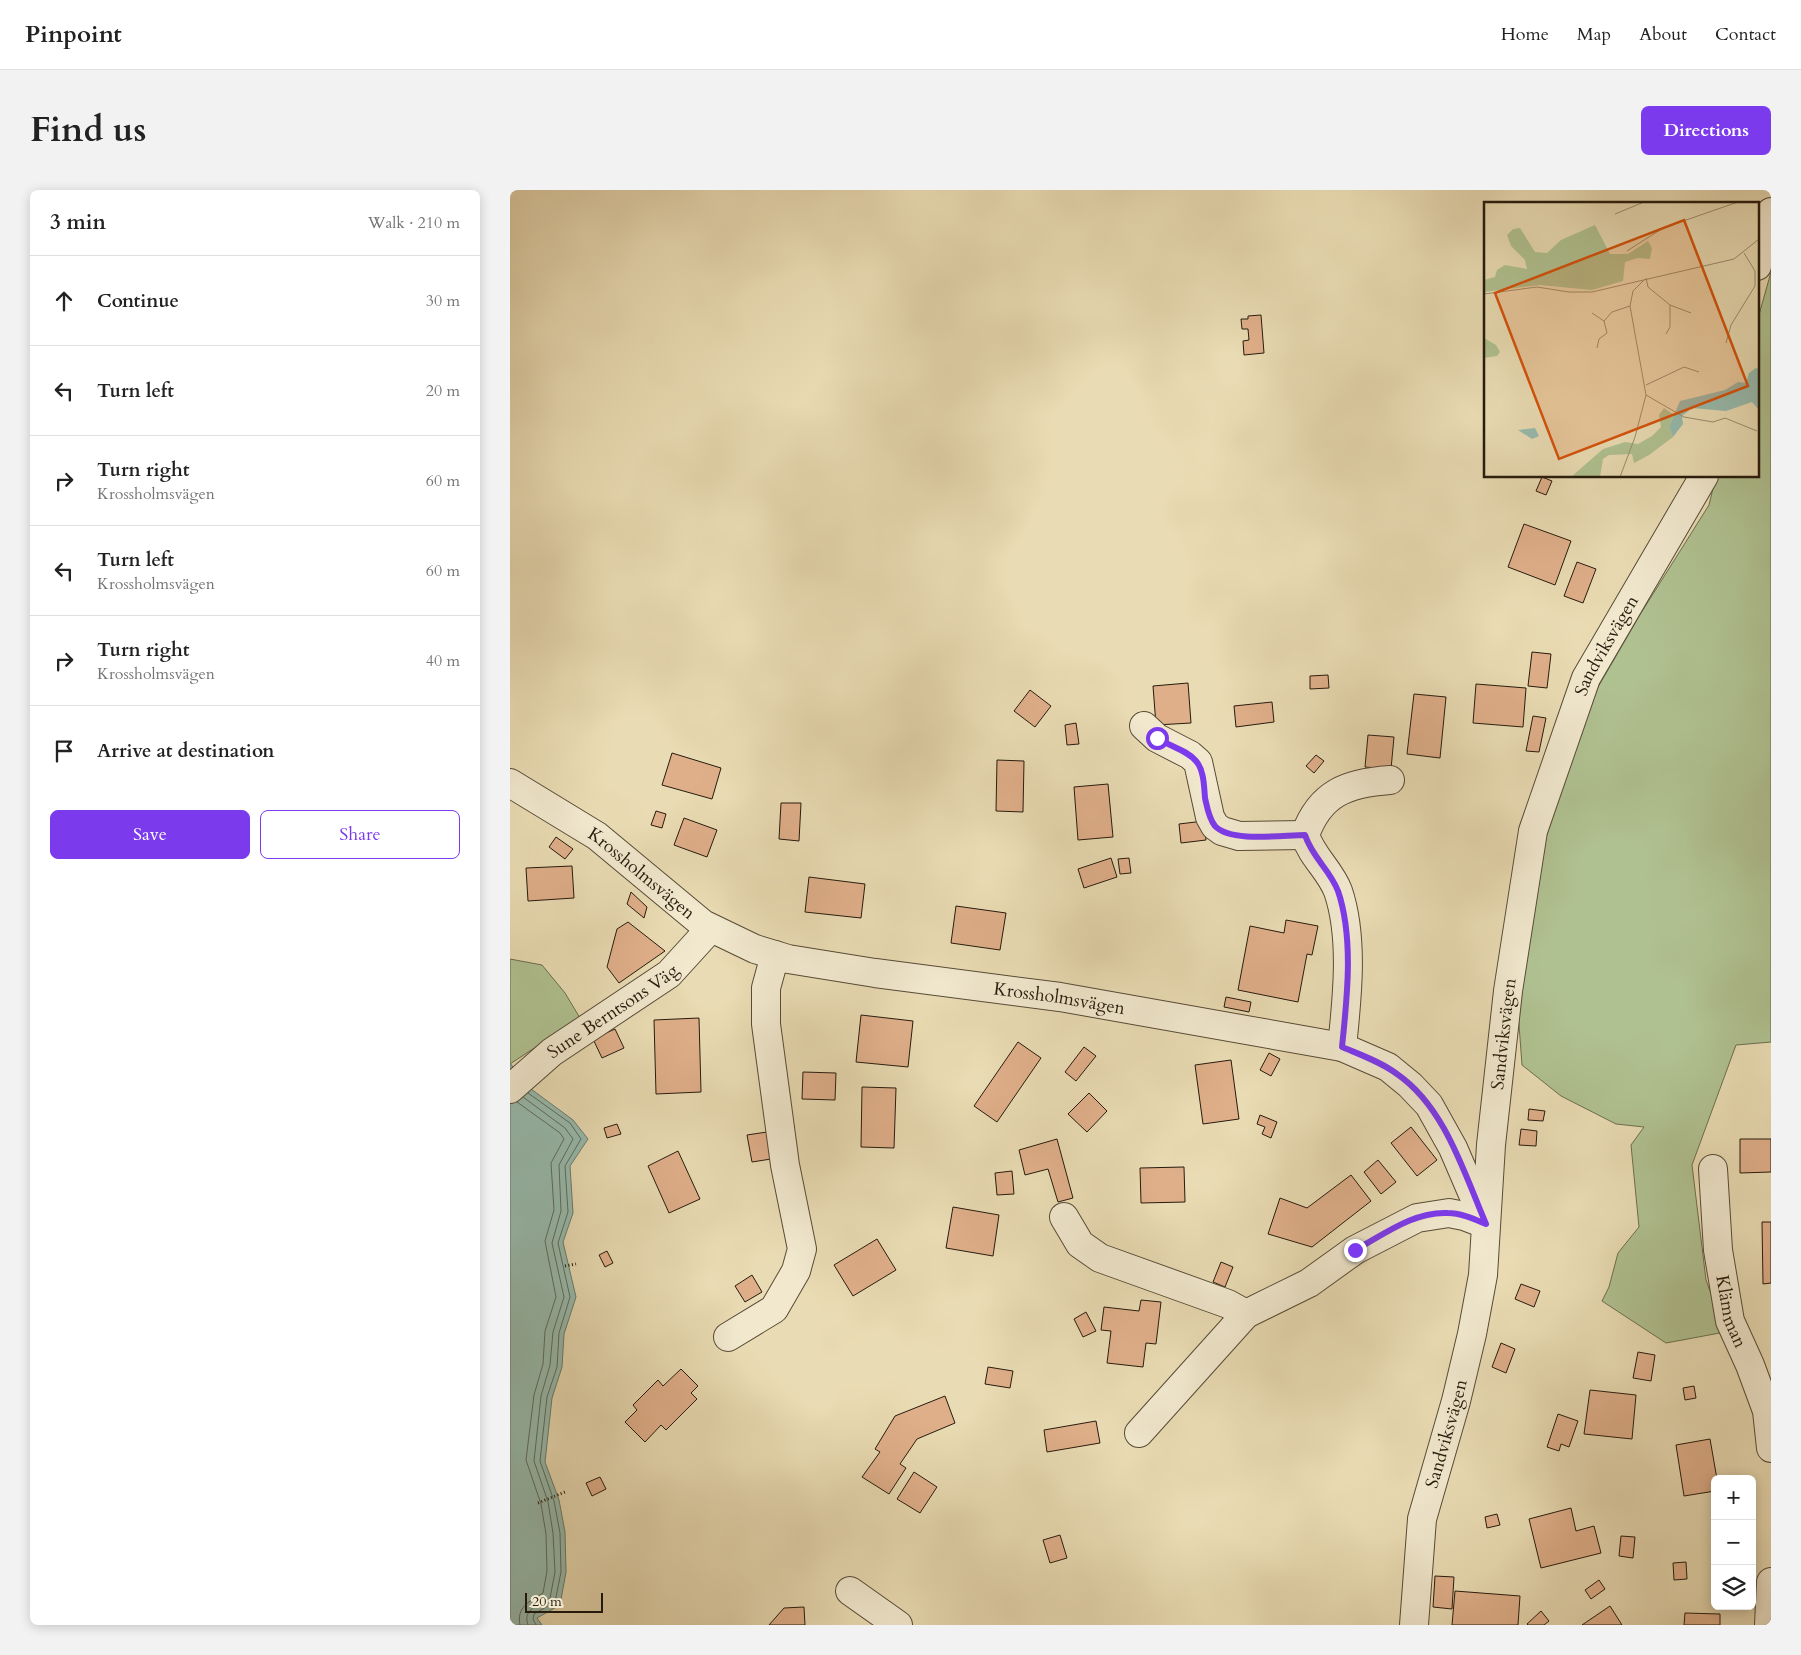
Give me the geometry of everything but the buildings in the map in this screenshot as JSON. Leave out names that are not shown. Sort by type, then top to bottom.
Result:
[{"type":"street","points":[[1758,262],[1771,212]]},
{"type":"street","name":"Sandviksvägen","points":[[1414,1625],[1422,1519],[1472,1334],[1483,1275],[1508,992],[1533,831],[1586,678],[1703,478]]},
{"type":"street","points":[[1144,726],[1157,738],[1190,755],[1198,762],[1202,772],[1207,808],[1215,826],[1222,831],[1239,836],[1305,835]]},
{"type":"street","points":[[1342,1047],[1348,994],[1343,914],[1334,882],[1313,855],[1305,835],[1312,816],[1323,803],[1344,788],[1361,782],[1390,780]]},
{"type":"street","name":"Krossholmsvägen","points":[[510,783],[597,836],[683,910],[710,929],[748,947],[775,955],[874,973],[1060,997],[1342,1047],[1400,1075],[1429,1105],[1453,1148],[1486,1224]]},
{"type":"street","name":"Sune Berntsons Väg","points":[[510,1089],[552,1052],[669,974],[710,929]]},
{"type":"street","points":[[728,1337],[774,1309],[796,1271],[802,1249],[785,1165],[766,1024],[766,988],[775,955]]},
{"type":"street","name":"Klämman","points":[[1713,1168],[1718,1250],[1730,1320],[1750,1365],[1767,1411],[1771,1448]]},
{"type":"street","points":[[1139,1434],[1246,1314],[1309,1283],[1355,1250],[1417,1218],[1448,1212],[1486,1224]]},
{"type":"street","points":[[1064,1216],[1080,1244],[1100,1258],[1228,1304],[1246,1314]]},
{"type":"street","points":[[1769,1625],[1771,1582]]},
{"type":"street","points":[[850,1591],[898,1625]]},
{"type":"path","points":[[565,1266],[576,1264]]},
{"type":"path","points":[[538,1503],[566,1492]]},
{"type":"green space","points":[[1771,272],[1771,1042],[1736,1045],[1692,1165],[1706,1280],[1725,1332],[1666,1343],[1602,1301],[1609,1287],[1618,1253],[1639,1227],[1631,1145],[1644,1127],[1616,1124],[1561,1096],[1522,1065],[1518,1011],[1541,839],[1594,694],[1641,613],[1709,505],[1716,478],[1758,478],[1758,318]]},
{"type":"green space","points":[[510,959],[542,965],[565,993],[580,1018],[510,1064]]},
{"type":"water","points":[[510,1063],[527,1086],[573,1120],[588,1139],[570,1166],[573,1213],[563,1242],[576,1297],[564,1334],[562,1367],[552,1398],[545,1462],[559,1500],[565,1532],[566,1572],[560,1605],[537,1618],[542,1625],[510,1625]]},
{"type":"route","points":[[1157,738],[1167,745],[1190,755],[1198,762],[1202,772],[1210,817],[1215,826],[1222,831],[1239,836],[1305,835],[1313,855],[1334,882],[1343,914],[1347,952],[1348,994],[1342,1047],[1400,1075],[1429,1105],[1453,1148],[1486,1224],[1448,1212],[1431,1214],[1401,1225],[1355,1250]]}]
